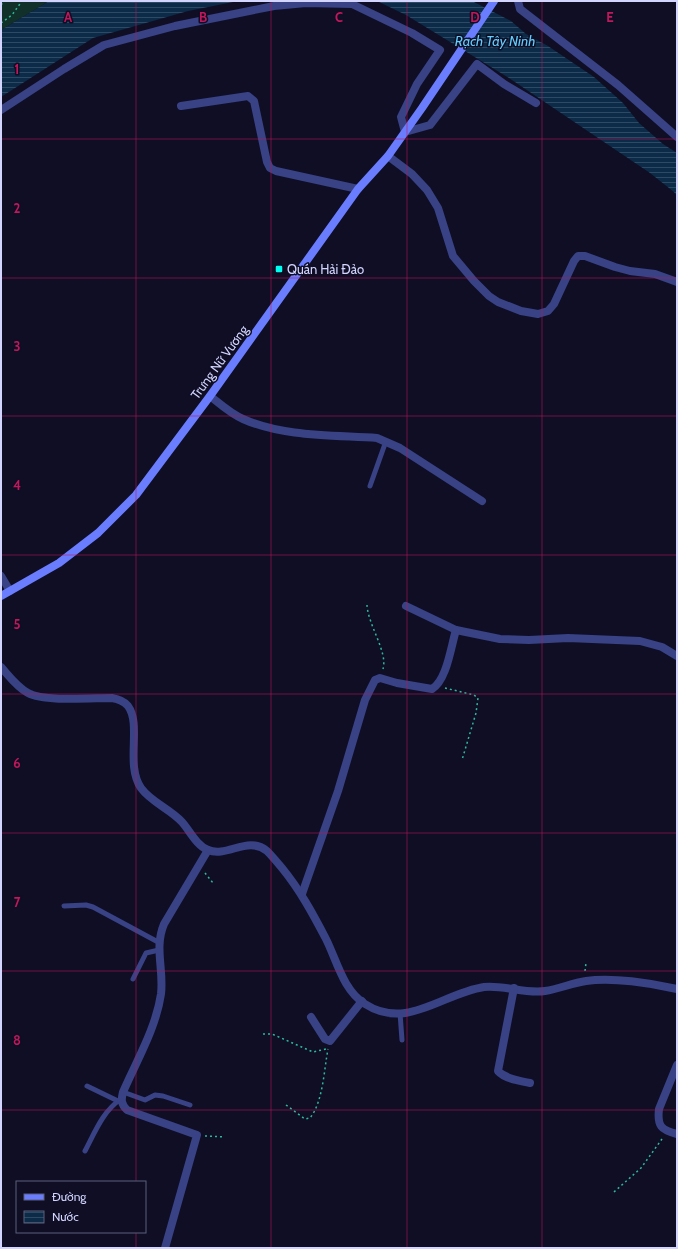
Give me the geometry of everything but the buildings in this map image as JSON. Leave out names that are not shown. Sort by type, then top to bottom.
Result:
[{"type":"main road","name":"Trưng Nữ Vương","points":[[1,596],[59,563],[98,533],[136,495],[210,396],[358,189],[388,156],[494,1]]},
{"type":"street","points":[[518,1],[520,9],[618,85],[677,137]]},
{"type":"street","points":[[1,110],[104,45],[175,26],[274,6],[306,3],[352,4],[412,33],[440,50],[417,84],[401,117],[405,132],[430,126],[477,64],[504,84],[536,103]]},
{"type":"street","points":[[181,106],[248,96],[254,101],[267,162],[270,168],[276,171],[358,189]]},
{"type":"street","points":[[388,156],[412,174],[427,190],[438,208],[453,256],[474,281],[489,296],[498,302],[521,311],[538,314],[548,311],[554,304],[574,261],[578,256],[585,256],[630,271],[655,274],[677,282]]},
{"type":"street","points":[[210,396],[241,418],[260,426],[304,433],[377,438],[386,441],[400,448],[482,501]]},
{"type":"street","points":[[1,576],[10,591]]},
{"type":"street","points":[[406,606],[456,630],[500,639],[529,640],[568,638],[640,640],[662,647],[677,656]]},
{"type":"street","points":[[302,894],[338,791],[365,700],[375,680],[380,678],[397,683],[432,689],[437,686],[445,670],[456,630]]},
{"type":"street","points":[[1,667],[18,686],[29,694],[46,698],[112,698],[127,705],[131,712],[133,722],[134,772],[136,780],[142,789],[181,822],[198,843],[208,850],[219,851],[247,845],[257,845],[266,850],[275,859],[302,894],[326,940],[345,982],[352,993],[376,1009],[390,1013],[410,1013],[477,989],[496,986],[545,991],[573,983],[600,981],[640,982],[677,989]]},
{"type":"street","points":[[165,1248],[197,1135],[127,1110],[122,1105],[121,1097],[154,1022],[158,1009],[162,978],[159,946],[160,934],[164,924],[208,850]]},
{"type":"street","points":[[514,988],[498,1071],[501,1074],[511,1078],[530,1083]]},
{"type":"street","points":[[311,1017],[325,1039],[330,1041],[362,1001]]},
{"type":"street","points":[[677,1065],[659,1109],[658,1116],[662,1128],[677,1134]]},
{"type":"lane","points":[[370,486],[386,441]]},
{"type":"lane","points":[[64,906],[86,905],[93,907],[159,946]]},
{"type":"lane","points":[[133,980],[146,953],[159,946]]},
{"type":"lane","points":[[400,1013],[402,1040]]},
{"type":"lane","points":[[87,1086],[121,1097],[145,1100],[155,1096],[162,1096],[190,1105]]},
{"type":"lane","points":[[85,1151],[106,1111],[121,1097]]},
{"type":"path","points":[[1,5],[4,1]]},
{"type":"path","points":[[1,23],[12,15],[22,1]]},
{"type":"path","points":[[367,605],[367,613],[380,647],[384,664],[380,678]]},
{"type":"path","points":[[437,686],[474,695],[478,698],[476,713],[462,760]]},
{"type":"path","points":[[199,865],[213,883]]},
{"type":"path","points":[[263,1034],[272,1034],[313,1052],[328,1048],[321,1088],[315,1111],[310,1118],[305,1119],[286,1105]]},
{"type":"path","points":[[614,1192],[641,1168],[658,1146],[662,1140],[662,1128]]},
{"type":"path","points":[[197,1135],[225,1138]]},
{"type":"green space","points":[[1,1],[49,1],[1,30]]},
{"type":"water","points":[[49,1],[238,1],[188,11],[93,38],[1,97],[1,30]]},
{"type":"water","name":"Rạch Tây Ninh","points":[[377,1],[472,1],[511,21],[526,34],[548,46],[594,77],[623,103],[639,123],[663,144],[677,153],[677,196],[650,173],[509,78],[406,15]]},
{"type":"place","name":"Quán Hải Đảo","points":[[279,269]]}]
